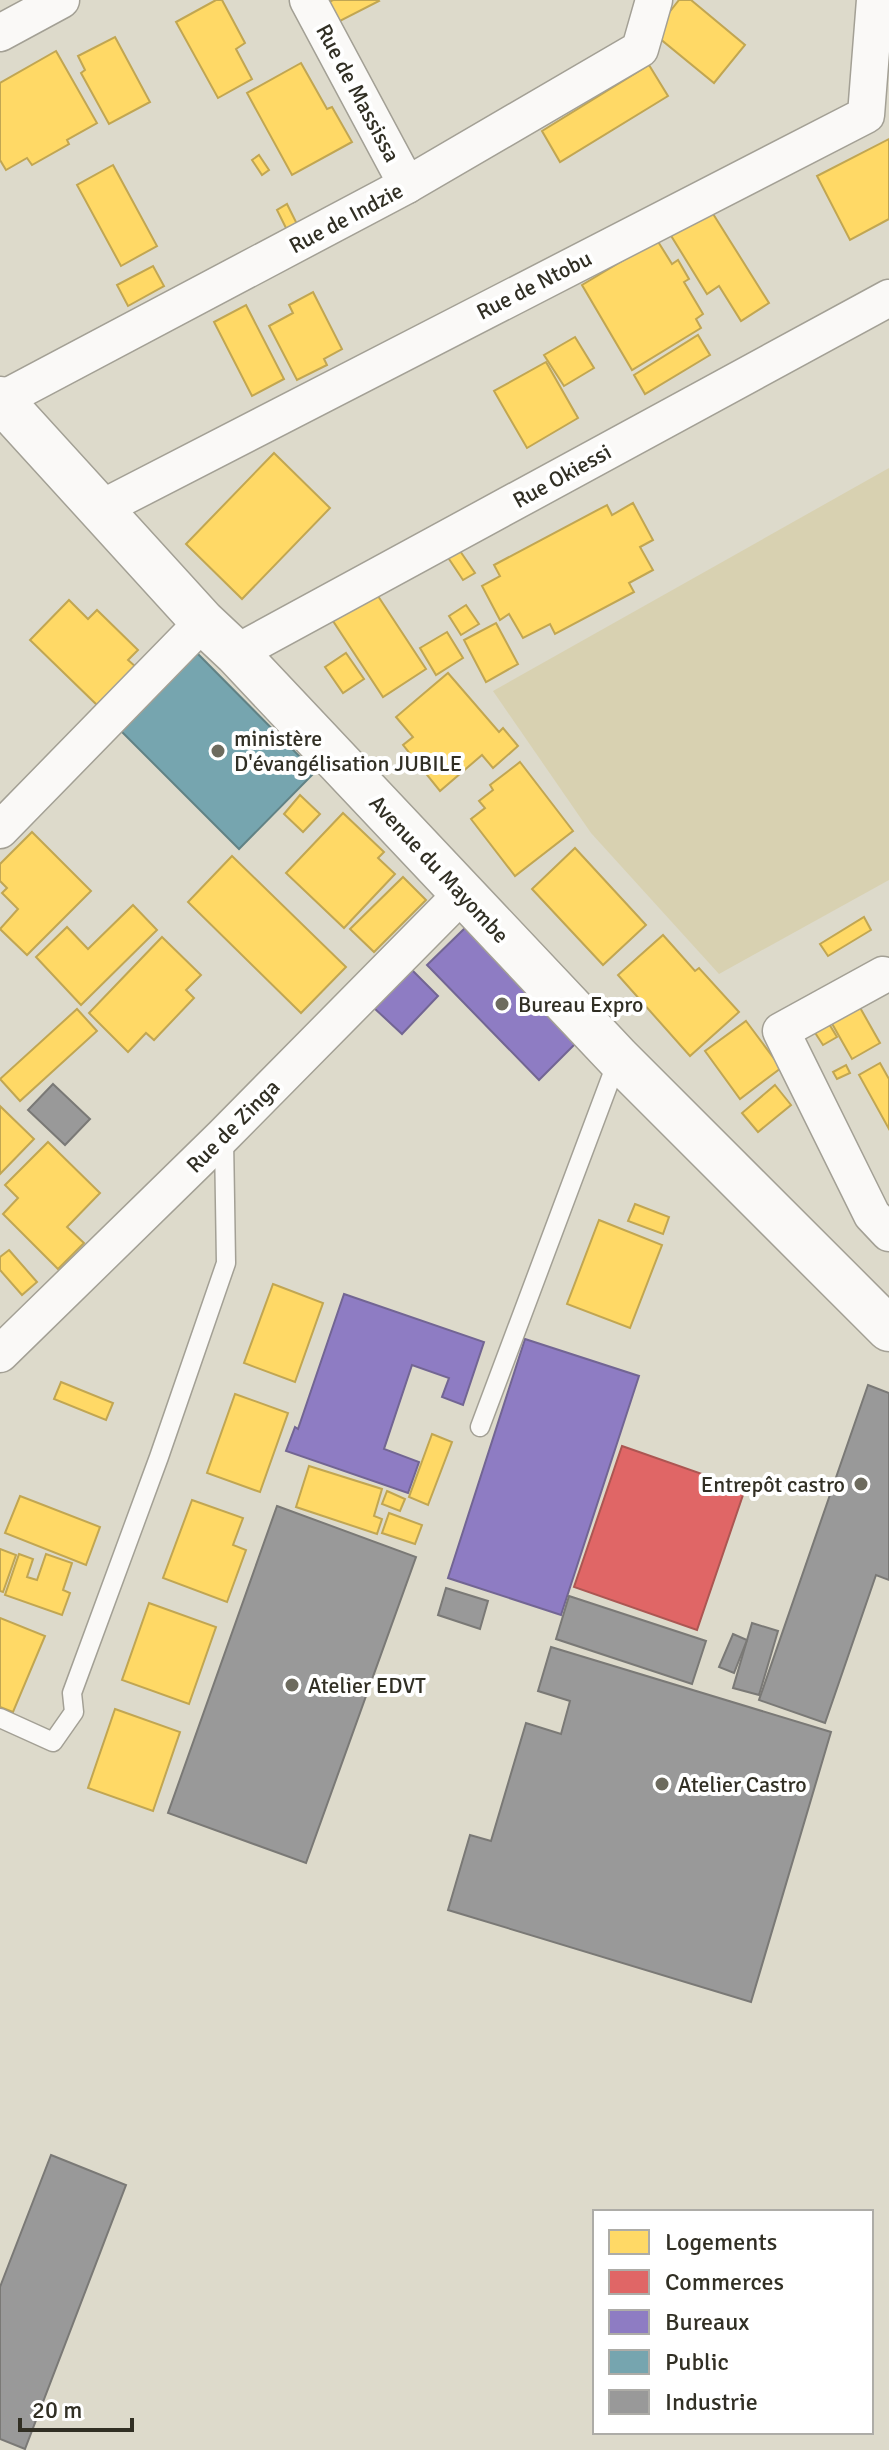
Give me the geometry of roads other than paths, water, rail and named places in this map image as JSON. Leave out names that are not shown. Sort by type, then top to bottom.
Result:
[{"type":"street","points":[[0,33],[61,0]]},
{"type":"street","name":"Rue de Massissa","points":[[308,0],[407,185]]},
{"type":"street","name":"Rue de Indzie","points":[[0,400],[407,185],[640,49],[654,0]]},
{"type":"street","name":"Rue de Ntobu","points":[[100,509],[866,115],[875,0]]},
{"type":"street","name":"Rue Okiessi","points":[[236,653],[889,298]]},
{"type":"street","name":"Avenue du Mayombe","points":[[0,400],[203,622],[236,653],[618,1058],[889,1329]]},
{"type":"street","points":[[0,830],[203,622]]},
{"type":"street","name":"Rue de Zinga","points":[[0,1354],[223,1136],[462,894]]},
{"type":"street","points":[[887,978],[781,1031],[872,1215],[889,1233]]},
{"type":"lane","points":[[480,1427],[618,1058]]},
{"type":"lane","points":[[0,1718],[53,1742],[74,1712],[72,1693],[226,1263],[223,1136]]},
{"type":"place","name":"ministère D'évangélisation JUBILE","points":[[218,751]]},
{"type":"place","name":"Bureau Expro","points":[[502,1004]]},
{"type":"place","name":"Entrepôt castro","points":[[861,1484]]},
{"type":"place","name":"Atelier EDVT","points":[[292,1685]]},
{"type":"place","name":"Atelier Castro","points":[[662,1784]]}]
